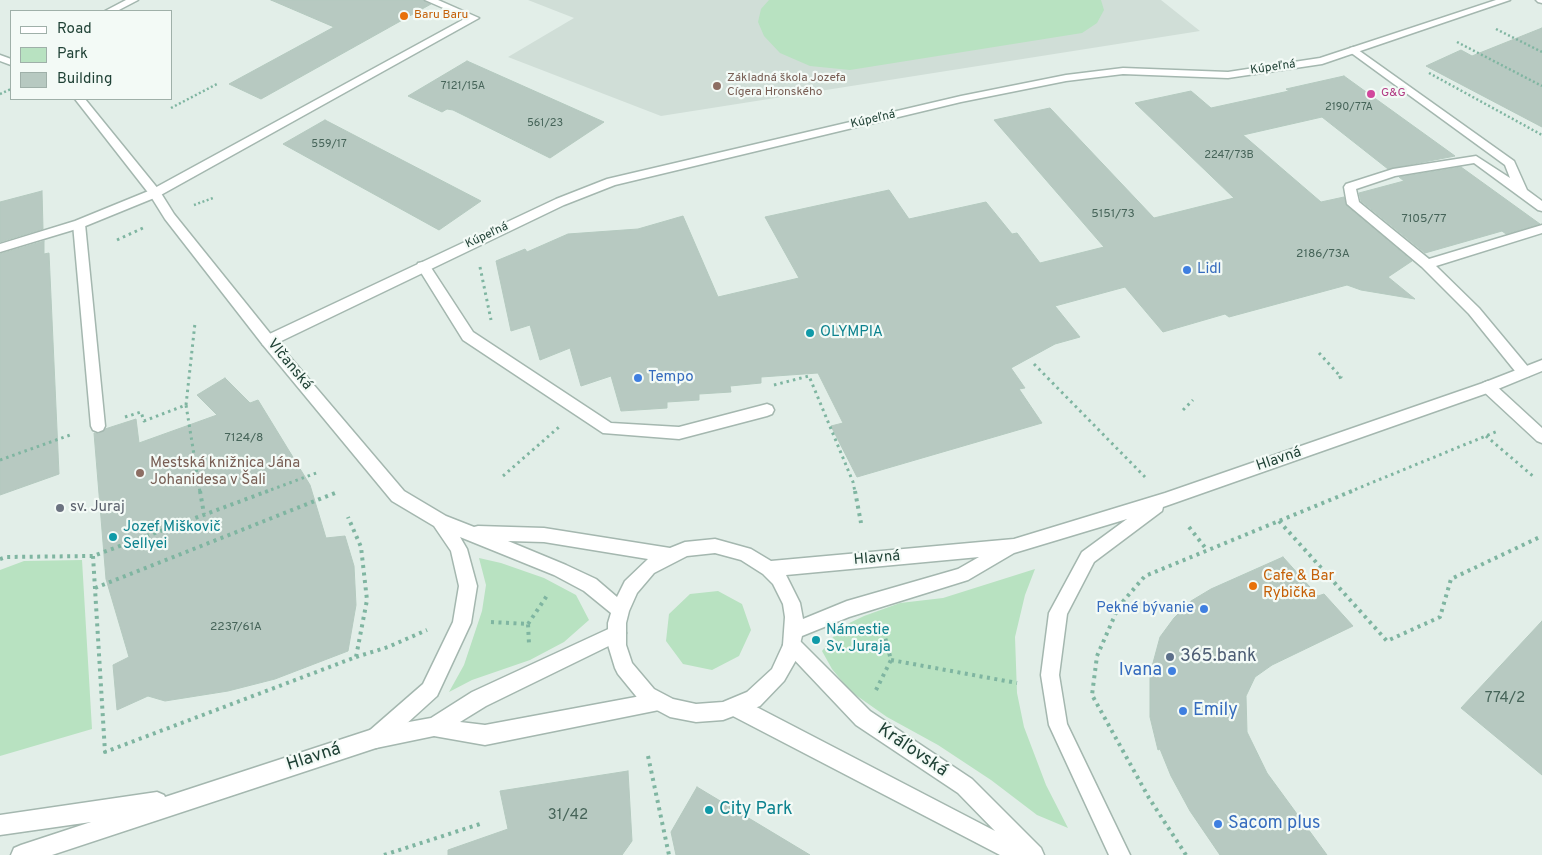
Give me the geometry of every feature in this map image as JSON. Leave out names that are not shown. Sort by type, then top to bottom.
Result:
[{"type":"street","points":[[112,10],[133,0]]},
{"type":"street","points":[[0,248],[79,224],[155,193],[474,18],[430,0]]},
{"type":"street","name":"Kúpeľná","points":[[268,340],[560,202],[611,182],[961,99],[1066,78],[1123,71],[1228,75],[1322,61],[1505,0]]},
{"type":"street","points":[[1354,50],[1510,163],[1520,191]]},
{"type":"street","name":"Vlčanská","points":[[81,100],[155,193],[169,216],[268,340],[398,496],[440,521]]},
{"type":"street","points":[[1524,372],[1474,311],[1427,264],[1353,204],[1350,187],[1393,173],[1476,159],[1542,207]]},
{"type":"street","points":[[79,224],[98,426]]},
{"type":"street","points":[[1427,264],[1542,230]]},
{"type":"street","points":[[423,266],[468,336],[608,429],[679,433],[767,410]]},
{"type":"street","name":"Hlavná","points":[[769,569],[1014,546],[1165,500],[1488,387],[1542,365]]},
{"type":"street","points":[[1488,387],[1542,437]]},
{"type":"street","points":[[1120,855],[1058,725],[1050,674],[1058,613],[1088,556],[1165,500]]},
{"type":"street","points":[[440,521],[472,532],[512,552],[560,570],[590,585],[620,610]]},
{"type":"street","points":[[376,738],[430,690],[462,624],[468,586],[459,549],[440,521]]},
{"type":"street","points":[[472,532],[544,535],[670,555]]},
{"type":"street","points":[[715,546],[745,554],[769,569],[786,590],[791,603],[793,638],[787,660],[778,675],[766,688],[753,699],[736,707],[723,711],[696,713],[670,708],[658,702],[638,686],[624,668],[617,645],[616,634],[620,610],[625,598],[639,577],[670,555],[685,549],[715,546]]},
{"type":"street","name":"Hlavná","points":[[793,638],[847,610],[962,575],[1014,546]]},
{"type":"street","name":"Hlavná","points":[[434,727],[480,699],[616,634]]},
{"type":"street","name":"Kráľovská","points":[[793,638],[863,718],[965,786],[1034,855]]},
{"type":"street","name":"Hlavná","points":[[21,855],[376,738],[434,727],[485,735],[658,702]]},
{"type":"street","points":[[736,707],[1020,855]]},
{"type":"street","name":"Hlavná","points":[[0,825],[196,796]]},
{"type":"path","points":[[1496,29],[1542,52]]},
{"type":"path","points":[[1457,42],[1542,86]]},
{"type":"path","points":[[1428,73],[1542,135]]},
{"type":"path","points":[[171,108],[216,84]]},
{"type":"path","points":[[194,206],[213,198]]},
{"type":"path","points":[[117,240],[145,227]]},
{"type":"path","points":[[479,264],[492,329]]},
{"type":"path","points":[[195,323],[186,405],[204,514]]},
{"type":"path","points":[[1319,353],[1341,377],[1338,378]]},
{"type":"path","points":[[1034,364],[1145,477]]},
{"type":"path","points":[[1183,410],[1193,400]]},
{"type":"path","points":[[0,460],[141,412],[144,421],[186,405]]},
{"type":"path","points":[[1186,855],[1149,798],[1092,695],[1096,656],[1120,606],[1145,576],[1524,420]]},
{"type":"path","points":[[503,476],[561,426]]},
{"type":"path","points":[[1486,436],[1534,476]]},
{"type":"path","points":[[0,559],[6,557],[93,556],[319,472]]},
{"type":"path","points":[[95,588],[335,494]]},
{"type":"path","points":[[348,517],[361,547],[367,600],[356,656]]},
{"type":"path","points":[[1279,521],[1386,641],[1440,617],[1451,579],[1542,536]]},
{"type":"path","points":[[1189,527],[1207,550]]},
{"type":"path","points":[[93,556],[105,752],[356,656],[388,647],[428,629]]},
{"type":"path","points":[[529,651],[528,624],[549,592]]},
{"type":"path","points":[[874,695],[891,660],[880,619]]},
{"type":"path","points":[[488,622],[528,624]]},
{"type":"path","points":[[891,660],[1017,683]]},
{"type":"path","points":[[648,756],[669,855]]},
{"type":"path","points":[[384,855],[483,823]]},
{"type":"shaded area","name":"Základná škola Jozefa Cígera Hronského","points":[[528,0],[1161,0],[1200,31],[661,116],[508,57],[574,18]]},
{"type":"green space","points":[[769,0],[1101,0],[1104,10],[1097,23],[1082,33],[850,70],[810,66],[780,53],[764,36],[758,22],[761,9]]},
{"type":"green space","points":[[479,558],[501,563],[544,578],[576,595],[589,620],[564,642],[530,660],[472,680],[449,692],[464,665],[482,611],[486,585]]},
{"type":"green space","points":[[82,560],[92,729],[0,756],[0,570],[24,561]]},
{"type":"green space","points":[[1035,569],[1025,595],[1015,637],[1017,693],[1024,727],[1046,785],[1068,828],[1037,815],[991,780],[938,745],[887,717],[850,691],[832,669],[822,651],[841,627],[864,616],[900,603],[943,598]]},
{"type":"green space","points":[[718,591],[742,604],[751,630],[739,656],[712,670],[683,664],[666,641],[669,614],[690,594]]},
{"type":"building","points":[[271,0],[423,0],[431,4],[261,99],[229,84],[334,27]]},
{"type":"building","points":[[1542,28],[1542,127],[1426,66],[1461,50],[1472,56]]},
{"type":"building","points":[[467,61],[604,122],[550,158],[453,110],[447,109],[442,112],[408,96]]},
{"type":"building","name":"OLYMPIA","points":[[1344,76],[1455,156],[1388,169],[1322,117],[1243,135],[1321,202],[1344,197],[1346,205],[1412,261],[1388,277],[1415,299],[1361,290],[1347,285],[1229,317],[1225,314],[1163,332],[1125,287],[1055,306],[1080,337],[1055,344],[1011,368],[1025,388],[1019,389],[1042,423],[857,477],[831,426],[843,423],[818,373],[761,377],[761,383],[730,386],[731,392],[699,394],[699,400],[667,402],[667,408],[621,411],[611,376],[581,386],[570,348],[540,360],[530,325],[511,331],[496,261],[525,249],[527,252],[568,234],[638,229],[683,216],[718,297],[799,278],[765,217],[889,190],[909,219],[986,202],[1012,234],[1017,233],[1040,263],[1104,247],[994,120],[1050,108],[1154,218],[1234,198],[1135,103],[1191,91],[1211,108],[1289,91],[1286,89]]},
{"type":"building","points":[[325,120],[481,201],[439,230],[283,144]]},
{"type":"building","points":[[1461,167],[1540,224],[1506,234],[1502,231],[1425,253],[1361,201],[1359,193],[1404,181],[1399,177]]},
{"type":"building","points":[[42,191],[43,229],[0,242],[0,202]]},
{"type":"building","points":[[44,241],[44,254],[49,253],[59,474],[0,495],[0,254]]},
{"type":"building","points":[[225,378],[250,403],[258,400],[310,485],[326,538],[345,536],[354,566],[356,605],[348,651],[275,679],[228,691],[165,701],[148,696],[117,710],[113,665],[129,657],[106,579],[94,433],[99,434],[105,429],[136,419],[139,443],[217,415],[197,395]]},
{"type":"building","points":[[1283,557],[1318,596],[1324,594],[1353,626],[1272,665],[1255,677],[1246,696],[1247,732],[1267,773],[1327,855],[1220,855],[1190,811],[1171,776],[1160,749],[1158,750],[1150,717],[1150,674],[1160,637],[1174,618],[1191,601],[1211,589]]},
{"type":"building","points":[[1542,621],[1542,775],[1461,708]]},
{"type":"building","points":[[628,771],[632,841],[622,855],[448,855],[448,850],[508,829],[500,791]]},
{"type":"building","name":"City Park","points":[[697,787],[810,855],[676,855],[671,832]]},
{"type":"place","name":"Baru Baru","points":[[404,16]]},
{"type":"place","name":"Základná škola Jozefa Cígera Hronského","points":[[717,86]]},
{"type":"place","name":"G&G","points":[[1371,94]]},
{"type":"place","name":"Lidl","points":[[1187,270]]},
{"type":"place","name":"OLYMPIA","points":[[810,333]]},
{"type":"place","name":"Tempo","points":[[638,378]]},
{"type":"place","name":"Mestská knižnica Jána Johanidesa v Šali","points":[[140,473]]},
{"type":"place","name":"sv. Juraj","points":[[60,508]]},
{"type":"place","name":"Jozef Miškovič Sellyei","points":[[113,537]]},
{"type":"place","name":"Cafe & Bar Rybička","points":[[1253,586]]},
{"type":"place","name":"Pekné bývanie","points":[[1204,609]]},
{"type":"place","name":"Námestie Sv. Juraja","points":[[816,640]]},
{"type":"place","name":"365.bank","points":[[1170,657]]},
{"type":"place","name":"Ivana","points":[[1172,671]]},
{"type":"place","name":"Emily","points":[[1183,711]]},
{"type":"place","name":"City Park","points":[[709,810]]},
{"type":"place","name":"Sacom plus","points":[[1218,824]]}]
